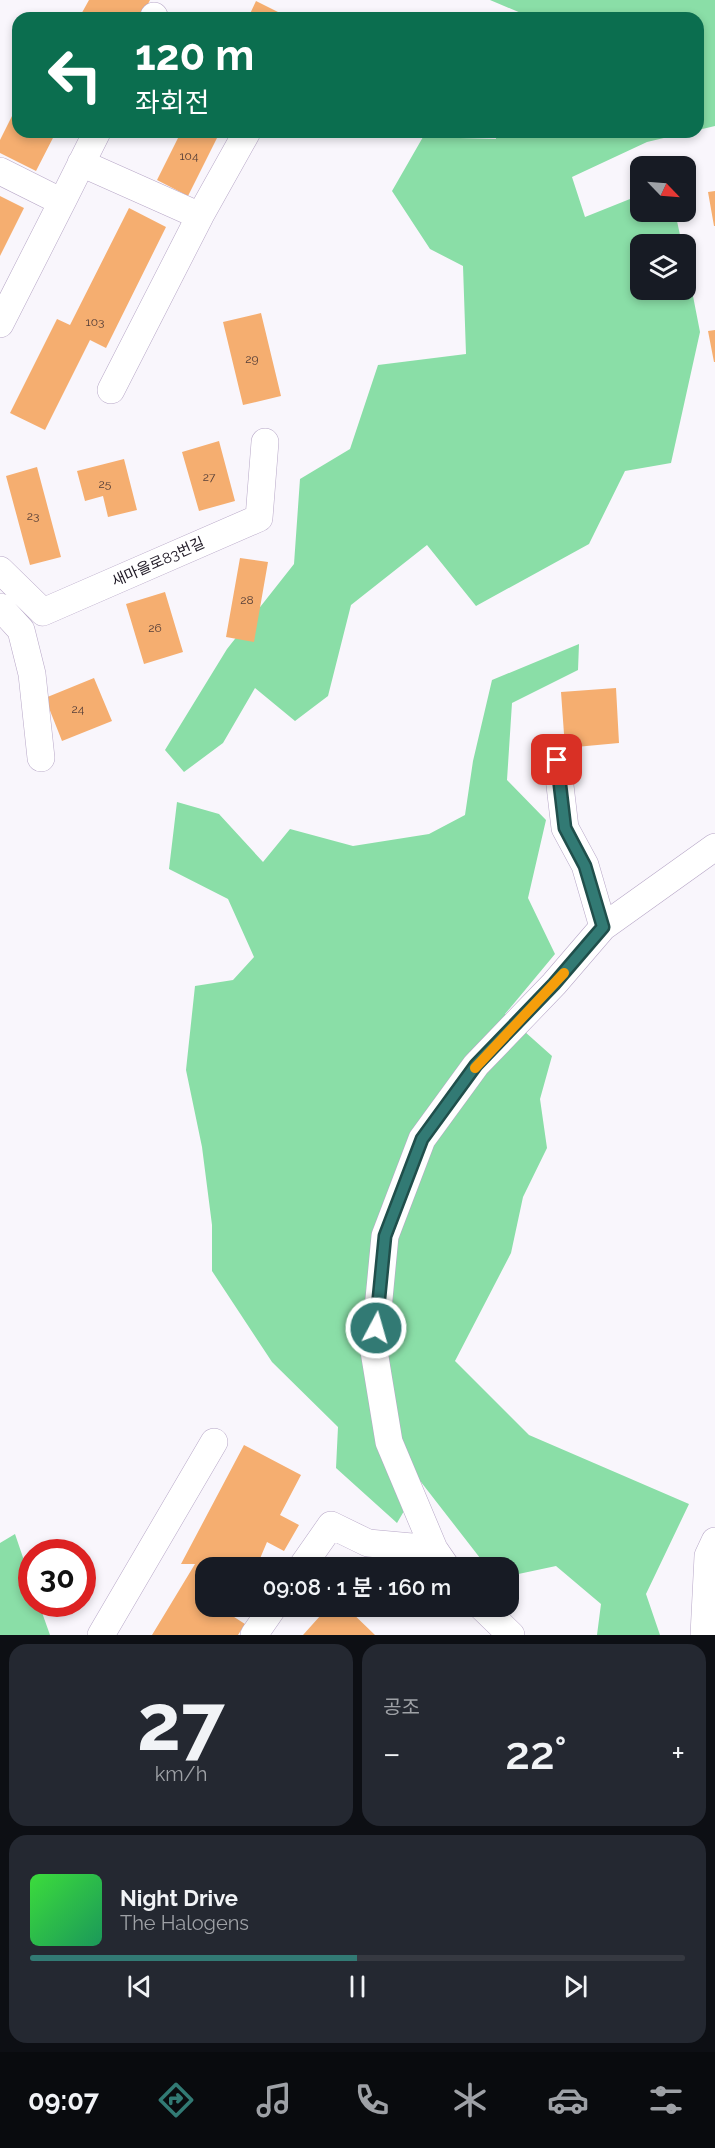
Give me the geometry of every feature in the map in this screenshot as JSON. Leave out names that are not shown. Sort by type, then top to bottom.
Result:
[{"type":"street","points":[[0,324],[94,138]]},
{"type":"street","points":[[111,390],[200,216],[244,138]]},
{"type":"street","points":[[81,163],[200,216]]},
{"type":"street","points":[[0,171],[62,202]]},
{"type":"street","name":"새마을로83번길","points":[[0,570],[43,612],[259,518],[265,442]]},
{"type":"street","points":[[0,607],[21,630],[30,663],[41,758]]},
{"type":"street","points":[[557,760],[565,828],[585,866],[603,927]]},
{"type":"street","points":[[440,1557],[389,1442],[374,1351],[385,1236],[422,1139],[476,1065],[554,984],[603,927],[715,847]]},
{"type":"street","points":[[101,1635],[214,1442]]},
{"type":"street","points":[[309,1557],[331,1525],[368,1543],[435,1557]]},
{"type":"street","points":[[704,1635],[708,1556],[715,1541]]},
{"type":"street","points":[[254,1635],[266,1617]]},
{"type":"street","points":[[492,1617],[511,1635]]},
{"type":"green space","points":[[490,0],[715,0],[715,126],[704,129],[704,12],[518,12]]},
{"type":"green space","points":[[422,138],[664,138],[647,142],[572,177],[585,217],[630,199],[630,222],[677,222],[680,234],[630,234],[630,300],[694,300],[700,332],[671,463],[625,471],[589,544],[476,606],[427,545],[351,605],[328,696],[295,721],[255,688],[223,743],[184,772],[165,750],[227,649],[294,564],[300,479],[350,449],[378,365],[466,354],[463,266],[430,249],[392,191]]},
{"type":"green space","points":[[579,644],[578,670],[512,703],[507,780],[546,820],[528,898],[555,954],[505,1014],[552,1056],[540,1099],[547,1148],[523,1197],[511,1253],[455,1361],[529,1435],[689,1504],[646,1594],[660,1635],[597,1635],[601,1604],[556,1566],[519,1574],[519,1557],[479,1557],[421,1482],[397,1523],[336,1468],[338,1427],[272,1362],[212,1271],[212,1225],[202,1147],[186,1070],[195,986],[233,980],[254,957],[228,899],[169,869],[177,802],[219,814],[263,862],[290,829],[353,846],[429,834],[465,815],[473,761],[492,680]]},
{"type":"green space","points":[[15,1534],[18,1543],[18,1617],[44,1617],[50,1635],[0,1635],[0,1543]]},
{"type":"building","points":[[89,0],[150,0],[144,12],[82,12]]},
{"type":"building","points":[[256,1],[278,12],[251,12]]},
{"type":"building","points":[[12,116],[12,138],[53,138],[36,171],[0,153],[0,140]]},
{"type":"building","points":[[178,138],[217,138],[188,196],[157,180]]},
{"type":"building","points":[[715,191],[715,226],[714,226],[708,192]]},
{"type":"building","points":[[0,196],[24,208],[0,256]]},
{"type":"building","points":[[129,208],[166,227],[106,348],[90,340],[45,430],[10,413],[57,319],[70,325]]},
{"type":"building","points":[[261,313],[281,396],[243,405],[223,322]]},
{"type":"building","points":[[715,330],[715,362],[714,362],[708,331]]},
{"type":"building","points":[[219,441],[235,501],[199,511],[182,452]]},
{"type":"building","points":[[124,459],[137,510],[108,517],[103,496],[85,501],[77,471]]},
{"type":"building","points":[[37,467],[61,557],[30,565],[6,476]]},
{"type":"building","points":[[240,558],[268,562],[254,642],[226,637]]},
{"type":"building","points":[[165,592],[183,652],[144,664],[126,604]]},
{"type":"building","points":[[94,678],[112,721],[62,741],[45,698]]},
{"type":"building","points":[[616,688],[619,743],[565,748],[561,692]]},
{"type":"building","points":[[244,1445],[301,1475],[280,1515],[299,1525],[284,1551],[267,1542],[261,1557],[195,1557],[195,1564],[181,1564]]},
{"type":"building","points":[[195,1564],[195,1617],[234,1617],[245,1624],[238,1635],[152,1635]]},
{"type":"building","points":[[319,1617],[356,1617],[375,1635],[303,1635]]},
{"type":"slow traffic","points":[[475,1068],[564,973]]},
{"type":"route","points":[[376,1328],[385,1236],[422,1139],[476,1065],[554,984],[603,927],[585,866],[565,828],[557,760]]}]
